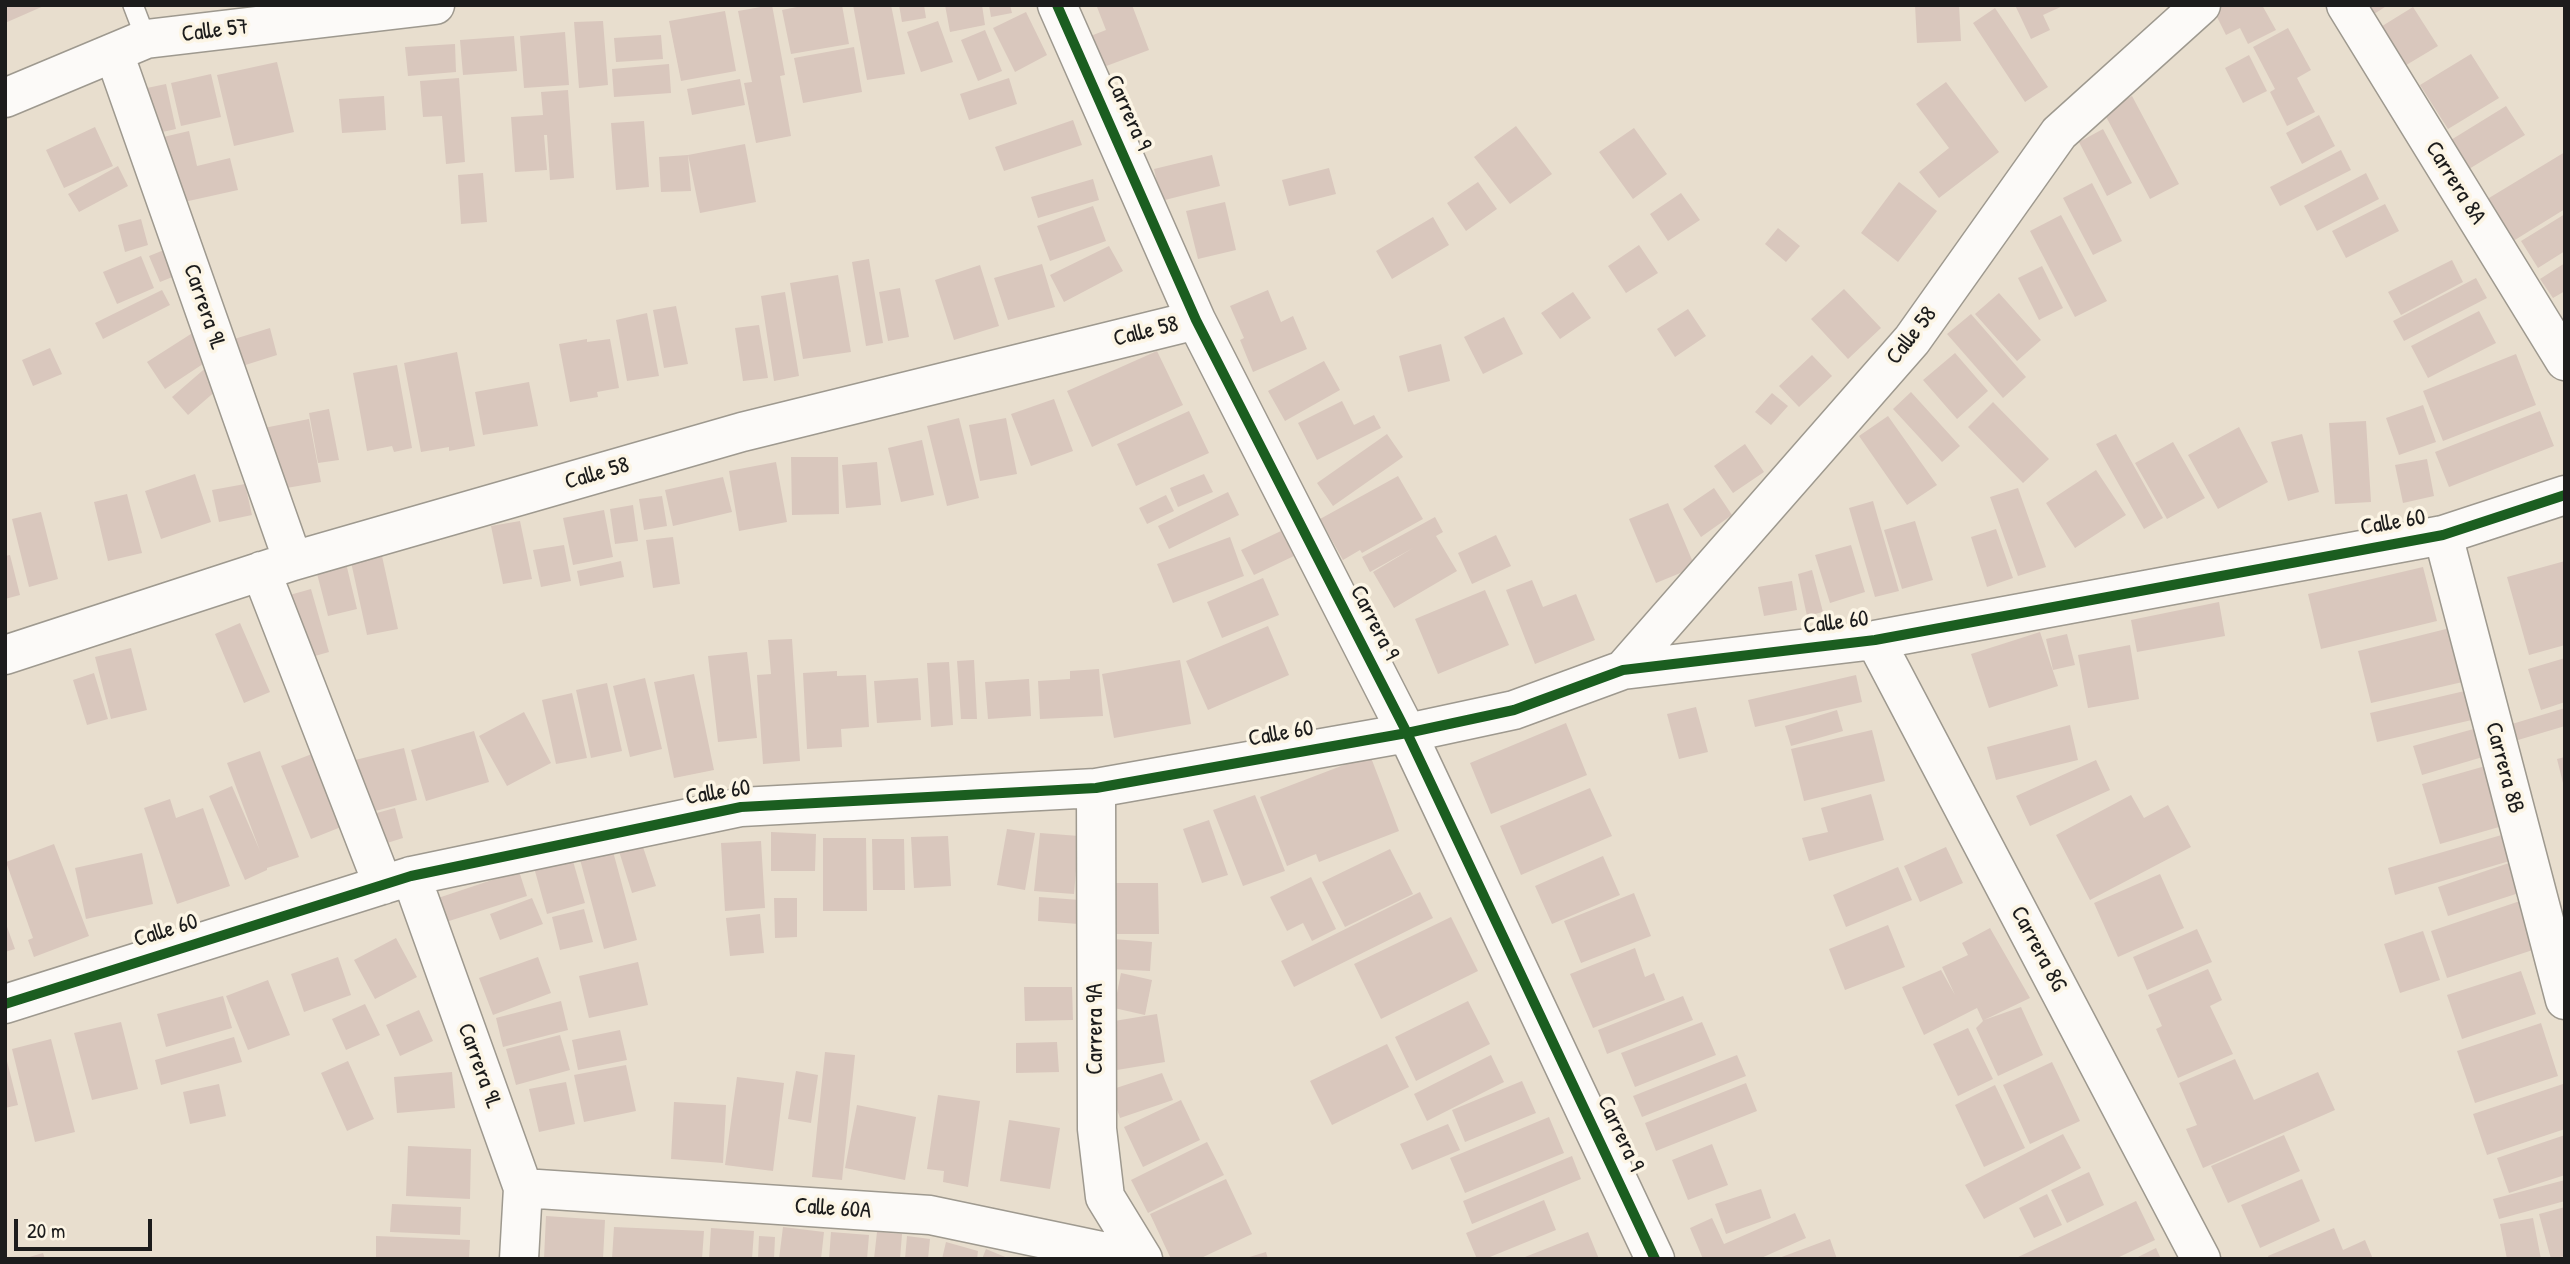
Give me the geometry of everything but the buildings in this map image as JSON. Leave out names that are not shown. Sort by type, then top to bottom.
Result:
[{"type":"street","name":"Calle 57","points":[[5,98],[131,32],[435,5]]},
{"type":"street","name":"Carrera 9","points":[[1057,5],[1196,320],[1407,733],[1655,1259]]},
{"type":"street","name":"Calle 58","points":[[1623,670],[1912,340],[2059,133],[2201,5]]},
{"type":"street","name":"Carrera 8A","points":[[2346,5],[2565,362]]},
{"type":"street","name":"Carrera 9L","points":[[131,32],[277,566],[397,881],[523,1188],[519,1259]]},
{"type":"street","name":"Calle 58","points":[[5,655],[277,566],[742,432],[1196,320]]},
{"type":"street","name":"Calle 60","points":[[5,1004],[397,881],[741,807],[1096,788],[1407,733],[1514,710],[1623,670],[1875,640],[2443,535],[2565,495]]},
{"type":"street","name":"Carrera 8B","points":[[2443,535],[2565,1000]]},
{"type":"street","name":"Carrera 8G","points":[[1875,640],[2201,1259]]},
{"type":"street","name":"Carrera 9A","points":[[1096,788],[1097,1129],[1105,1197],[1141,1259]]},
{"type":"street","name":"Calle 60A","points":[[523,1188],[930,1216],[1141,1259]]},
{"type":"cycle path","points":[[1057,5],[1196,320],[1407,733],[1655,1259]]},
{"type":"cycle path","points":[[5,1004],[411,876],[741,807],[1096,788],[1407,733],[1514,710],[1623,670],[1875,640],[2443,535],[2565,495]]}]
